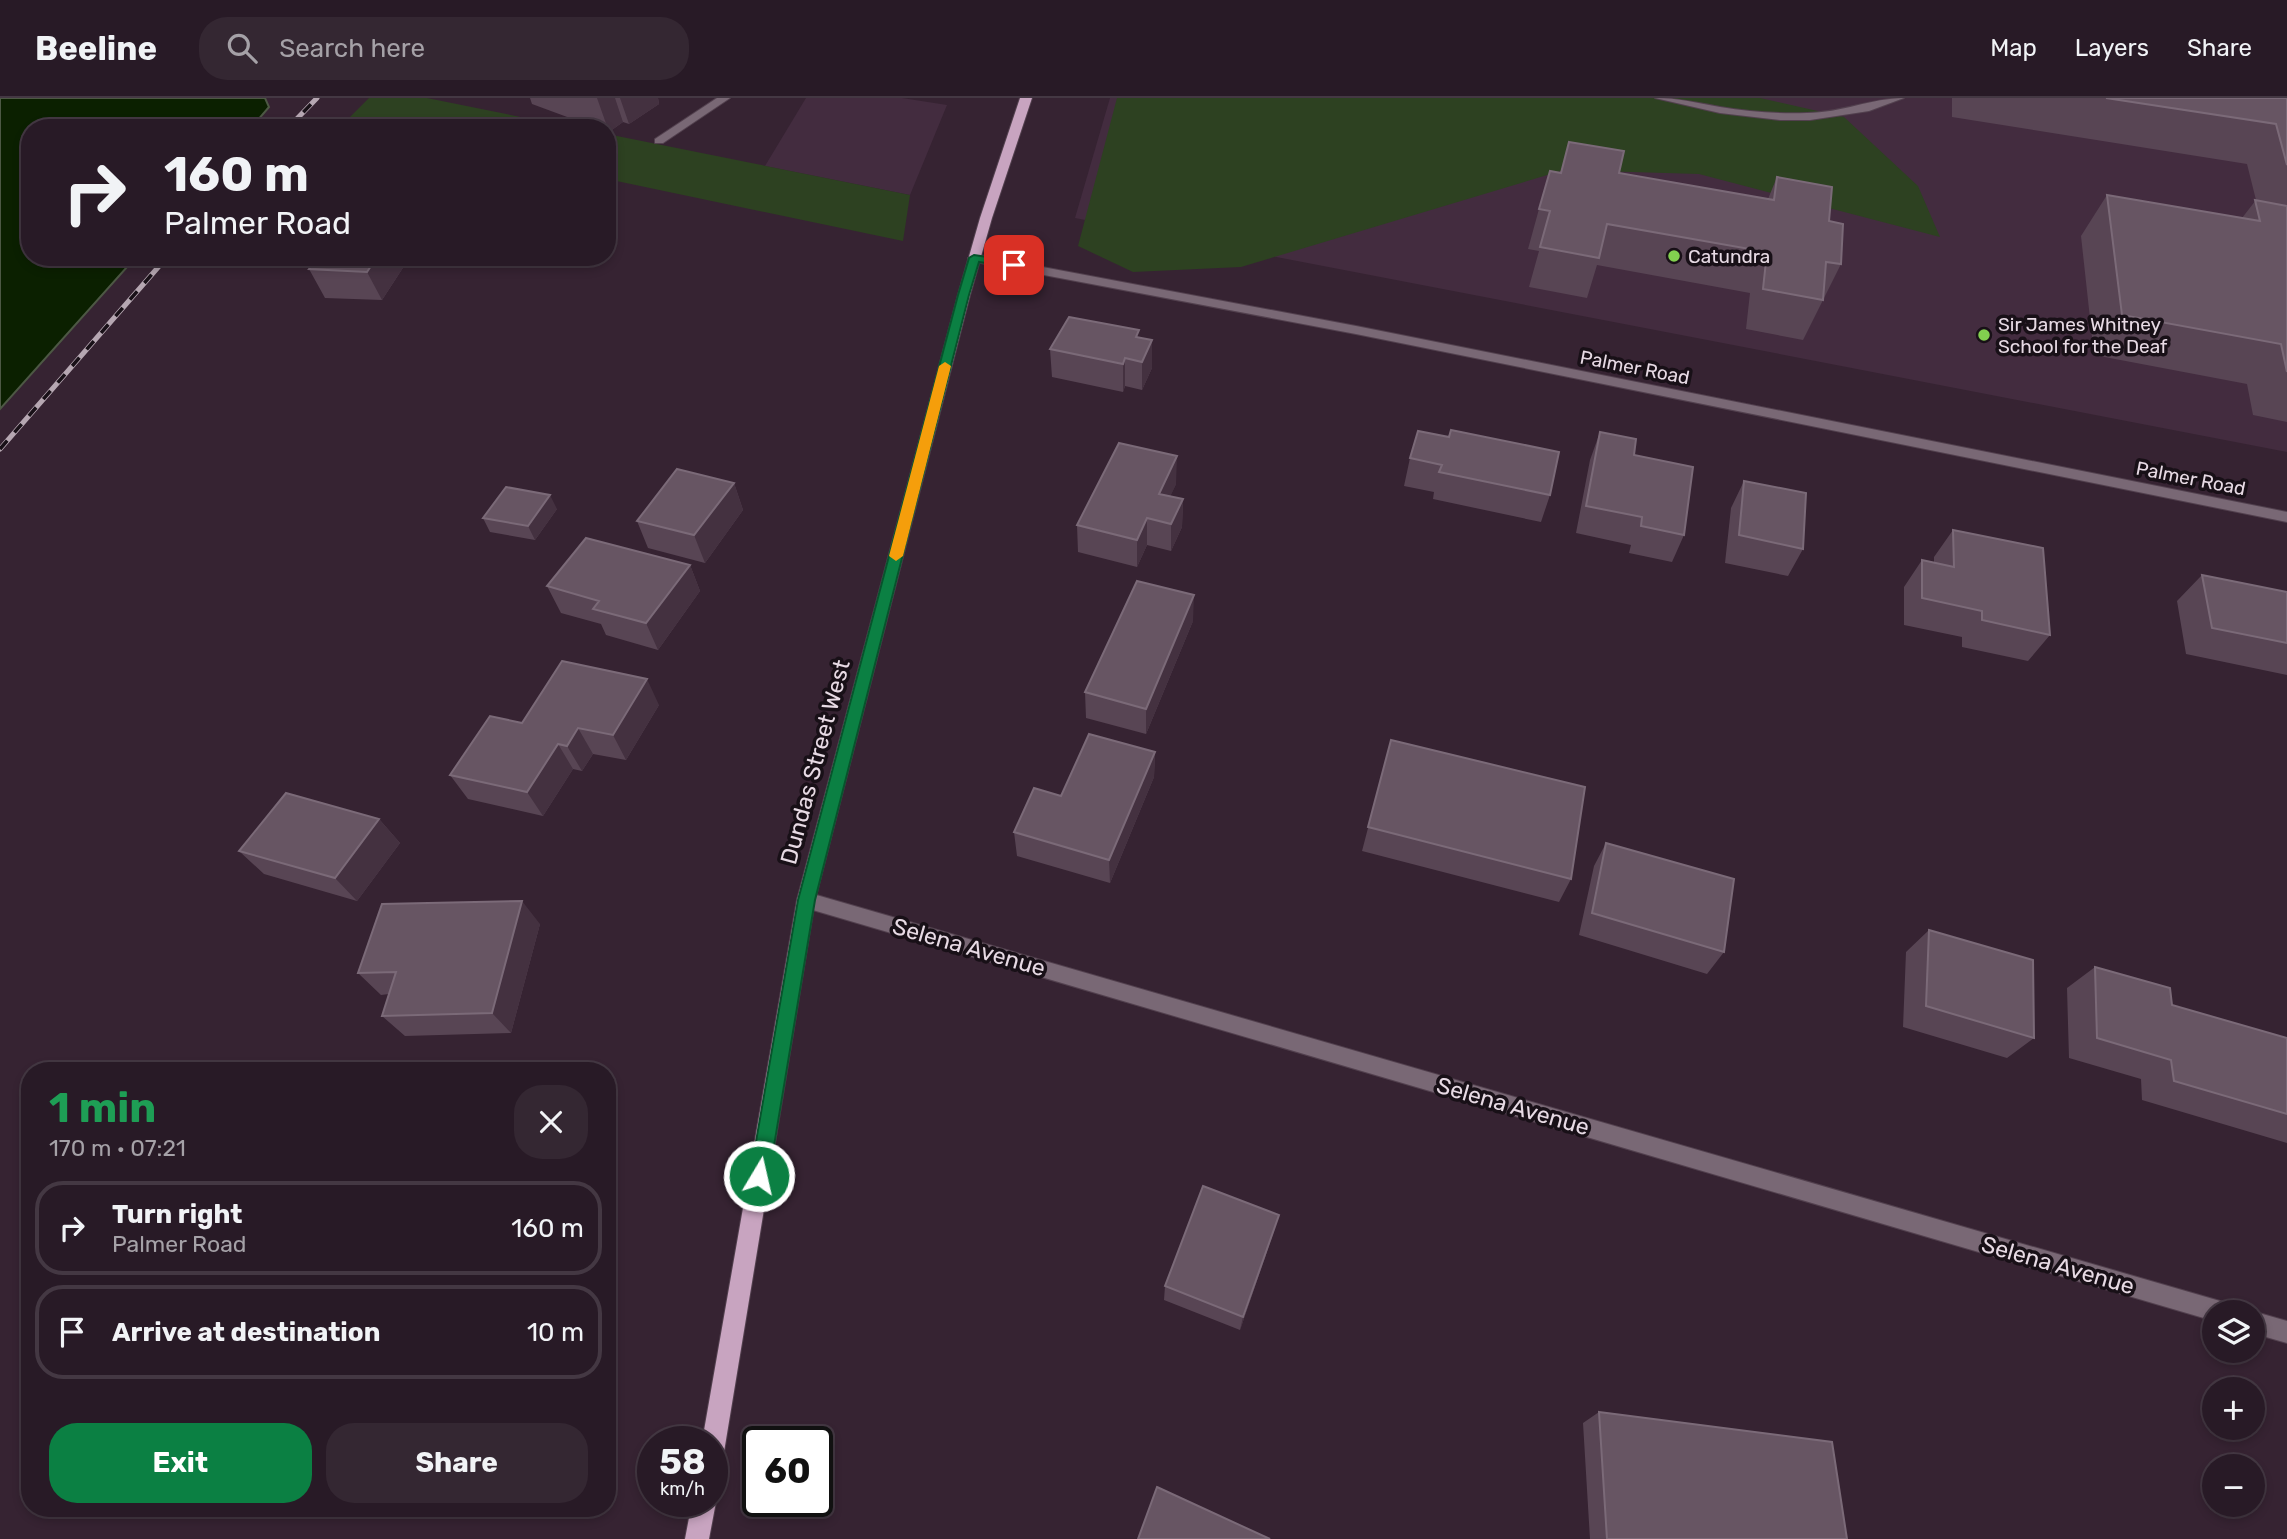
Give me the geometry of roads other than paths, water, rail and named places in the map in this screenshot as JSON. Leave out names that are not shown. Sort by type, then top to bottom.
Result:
[{"type":"main road","name":"Dundas Street West","points":[[716,1426],[806,900],[974,258],[1027,98]]},
{"type":"main road","points":[[697,1539],[701,1517]]},
{"type":"street","points":[[659,141],[724,98]]},
{"type":"street","points":[[1661,98],[1702,108],[1772,116],[1826,116],[1873,109],[1898,98]]},
{"type":"street","name":"Palmer Road","points":[[974,258],[1356,330],[2287,517]]},
{"type":"street","name":"Selena Avenue","points":[[806,900],[2202,1307]]},
{"type":"street","points":[[2265,1326],[2287,1332]]},
{"type":"railway","points":[[297,119],[317,98]]},
{"type":"railway","points":[[0,449],[159,266]]},
{"type":"place","name":"Catundra","points":[[1674,256]]},
{"type":"place","name":"Sir James Whitney School for the Deaf","points":[[1984,335]]}]
